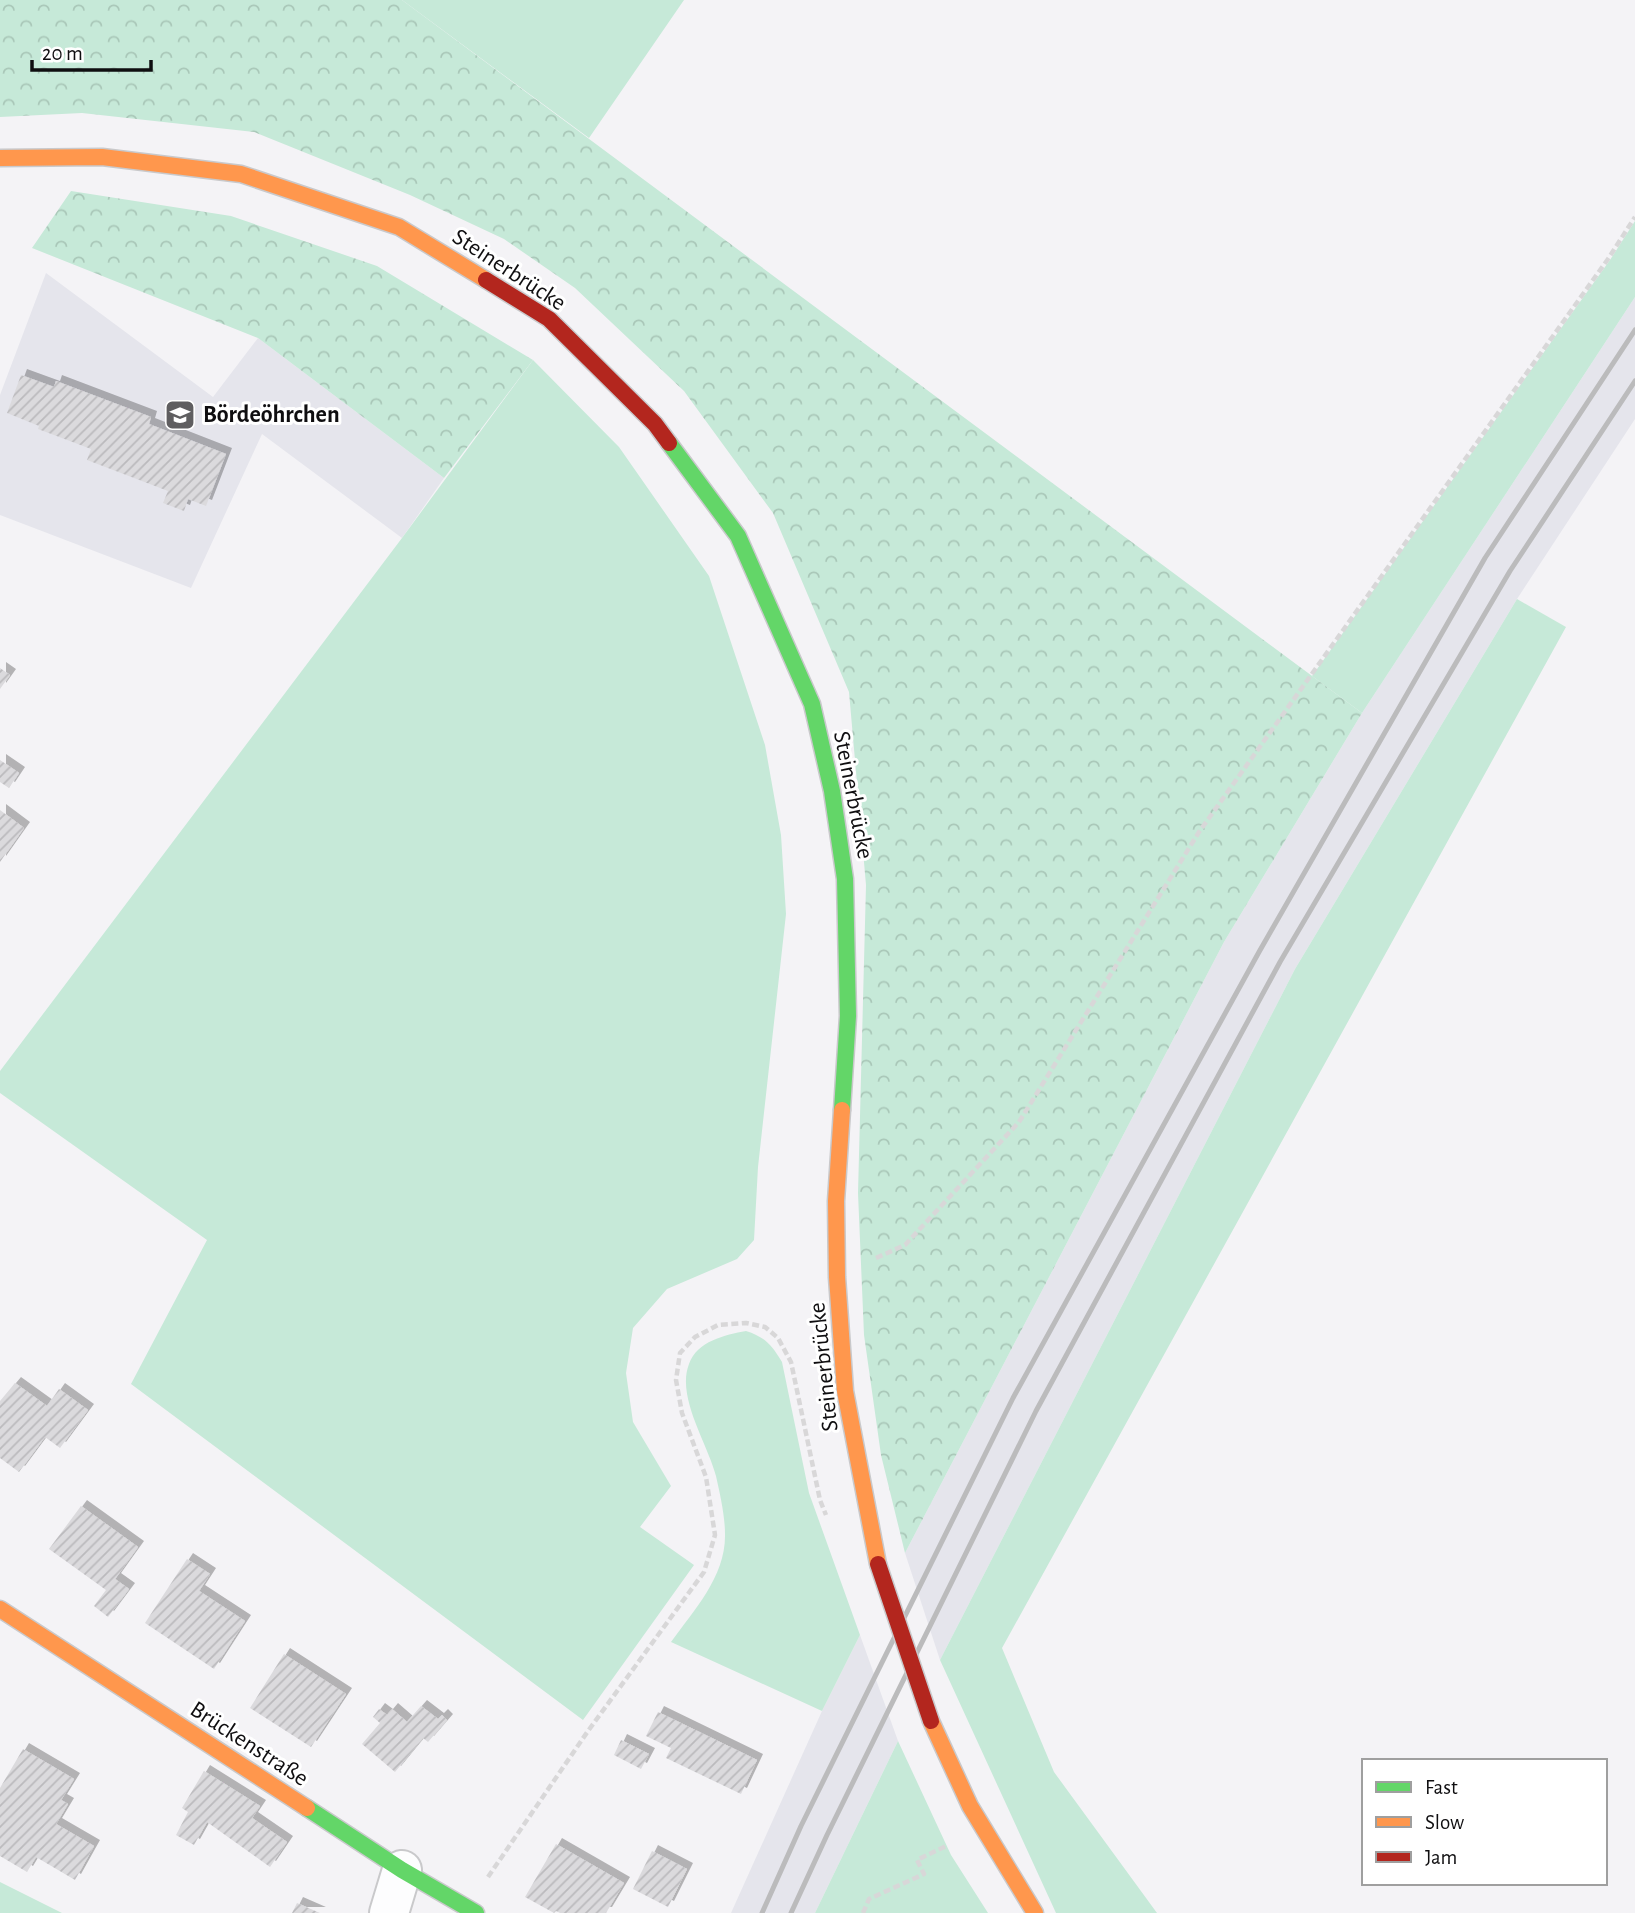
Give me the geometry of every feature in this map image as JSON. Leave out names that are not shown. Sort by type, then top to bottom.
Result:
[{"type":"street","name":"Steinerbrücke","points":[[0,158],[102,157],[241,174],[399,227],[549,319],[655,424],[738,536],[812,704],[832,790],[845,879],[848,1016],[836,1200],[837,1277],[845,1391],[878,1564],[932,1721],[970,1806],[1035,1913]]},
{"type":"street","name":"Brückenstraße","points":[[0,1609],[402,1870],[471,1910]]},
{"type":"street","points":[[389,1913],[402,1870]]},
{"type":"path","points":[[837,1277],[905,1245],[1019,1122],[1199,832],[1600,271],[1635,217]]},
{"type":"path","points":[[471,1910],[588,1731],[704,1572],[715,1535],[706,1477],[681,1413],[676,1380],[680,1353],[695,1337],[718,1325],[746,1323],[765,1327],[778,1338],[791,1362],[817,1487],[829,1525]]},
{"type":"path","points":[[863,1913],[869,1899],[923,1874],[917,1860],[958,1840]]},
{"type":"shaded area","name":"Bördeöhrchen","points":[[46,273],[213,397],[258,338],[444,478],[402,538],[262,434],[191,588],[0,515],[0,395]]},
{"type":"shaded area","points":[[1635,297],[1635,419],[1517,599],[1295,969],[940,1660],[905,1553],[1224,942],[1362,713]]},
{"type":"shaded area","points":[[860,1635],[898,1741],[815,1913],[731,1913],[822,1711]]},
{"type":"green space","points":[[0,0],[402,0],[1362,713],[1224,942],[905,1553],[881,1455],[864,1335],[858,1193],[866,885],[849,692],[773,513],[684,391],[575,288],[504,239],[410,195],[254,132],[82,113],[0,117]]},
{"type":"green space","points":[[402,0],[684,0],[589,138]]},
{"type":"green space","points":[[71,191],[231,216],[377,266],[533,360],[444,478],[258,338],[32,248]]},
{"type":"green space","points":[[1635,221],[1635,297],[1362,713],[1312,676],[1610,260]]},
{"type":"green space","points":[[533,360],[619,447],[709,576],[765,745],[781,835],[786,914],[758,1167],[754,1240],[737,1259],[667,1289],[633,1328],[626,1373],[633,1422],[671,1486],[640,1527],[694,1565],[583,1720],[131,1384],[207,1240],[0,1093],[0,1071]]},
{"type":"green space","points":[[1517,599],[1566,627],[1002,1648],[1054,1772],[1157,1913],[1056,1913],[940,1660],[1295,969]]},
{"type":"green space","points":[[746,1331],[767,1342],[782,1362],[809,1493],[860,1635],[822,1711],[671,1642],[714,1578],[724,1549],[725,1534],[716,1476],[690,1406],[686,1377],[689,1364],[698,1350],[713,1340]]},
{"type":"green space","points":[[898,1741],[951,1855],[988,1913],[815,1913]]},
{"type":"green space","points":[[0,1882],[62,1913],[0,1913]]},
{"type":"building","points":[[21,375],[54,387],[56,381],[151,417],[149,424],[226,454],[206,506],[188,499],[184,511],[163,503],[168,491],[87,460],[91,449],[38,429],[39,426],[7,413]]},
{"type":"building","points":[[0,668],[10,675],[0,689]]},
{"type":"building","points":[[0,760],[19,773],[9,788],[0,782]]},
{"type":"building","points":[[0,810],[24,828],[0,862]]},
{"type":"building","points":[[15,1383],[47,1406],[59,1389],[88,1410],[60,1448],[45,1437],[19,1472],[0,1458],[0,1401]]},
{"type":"building","points":[[81,1506],[138,1547],[115,1579],[129,1589],[108,1617],[94,1606],[106,1590],[49,1549]]},
{"type":"building","points":[[187,1559],[210,1574],[199,1591],[245,1621],[214,1669],[145,1623]]},
{"type":"building","points":[[284,1654],[346,1694],[311,1747],[250,1708]]},
{"type":"building","points":[[421,1706],[438,1719],[442,1715],[447,1720],[428,1742],[423,1738],[395,1772],[362,1744],[380,1723],[373,1717],[379,1709],[387,1715],[392,1709],[407,1722]]},
{"type":"building","points":[[658,1712],[757,1760],[741,1794],[666,1758],[671,1748],[646,1736]]},
{"type":"building","points":[[621,1740],[649,1754],[641,1769],[614,1755]]},
{"type":"building","points":[[23,1749],[74,1779],[61,1800],[68,1804],[56,1824],[94,1846],[75,1880],[36,1857],[27,1872],[0,1856],[0,1788]]},
{"type":"building","points":[[204,1771],[260,1806],[252,1818],[287,1842],[270,1867],[207,1822],[194,1845],[176,1835],[188,1812],[182,1808]]},
{"type":"building","points":[[556,1844],[624,1883],[606,1913],[554,1913],[525,1897]]},
{"type":"building","points":[[652,1851],[687,1869],[668,1907],[633,1889]]},
{"type":"building","points":[[297,1903],[320,1913],[292,1913]]},
{"type":"railway","points":[[762,1913],[801,1826],[1013,1398],[1259,952],[1485,558],[1635,330]]},
{"type":"railway","points":[[791,1913],[1036,1411],[1280,962],[1510,571],[1635,381]]},
{"type":"traffic: fast","points":[[669,443],[738,536],[812,704],[832,791],[845,879],[848,1016],[842,1110]]},
{"type":"traffic: fast","points":[[307,1808],[402,1870],[476,1913]]},
{"type":"traffic: slow","points":[[0,158],[102,157],[241,174],[399,227],[486,280]]},
{"type":"traffic: slow","points":[[842,1110],[836,1201],[837,1277],[845,1391],[878,1564]]},
{"type":"traffic: slow","points":[[0,1609],[307,1808]]},
{"type":"traffic: slow","points":[[931,1721],[970,1806],[1035,1913]]},
{"type":"traffic: jam","points":[[486,280],[549,319],[655,424],[669,443]]},
{"type":"traffic: jam","points":[[878,1564],[931,1721]]},
{"type":"place","name":"Bördeöhrchen","points":[[180,415]]}]
